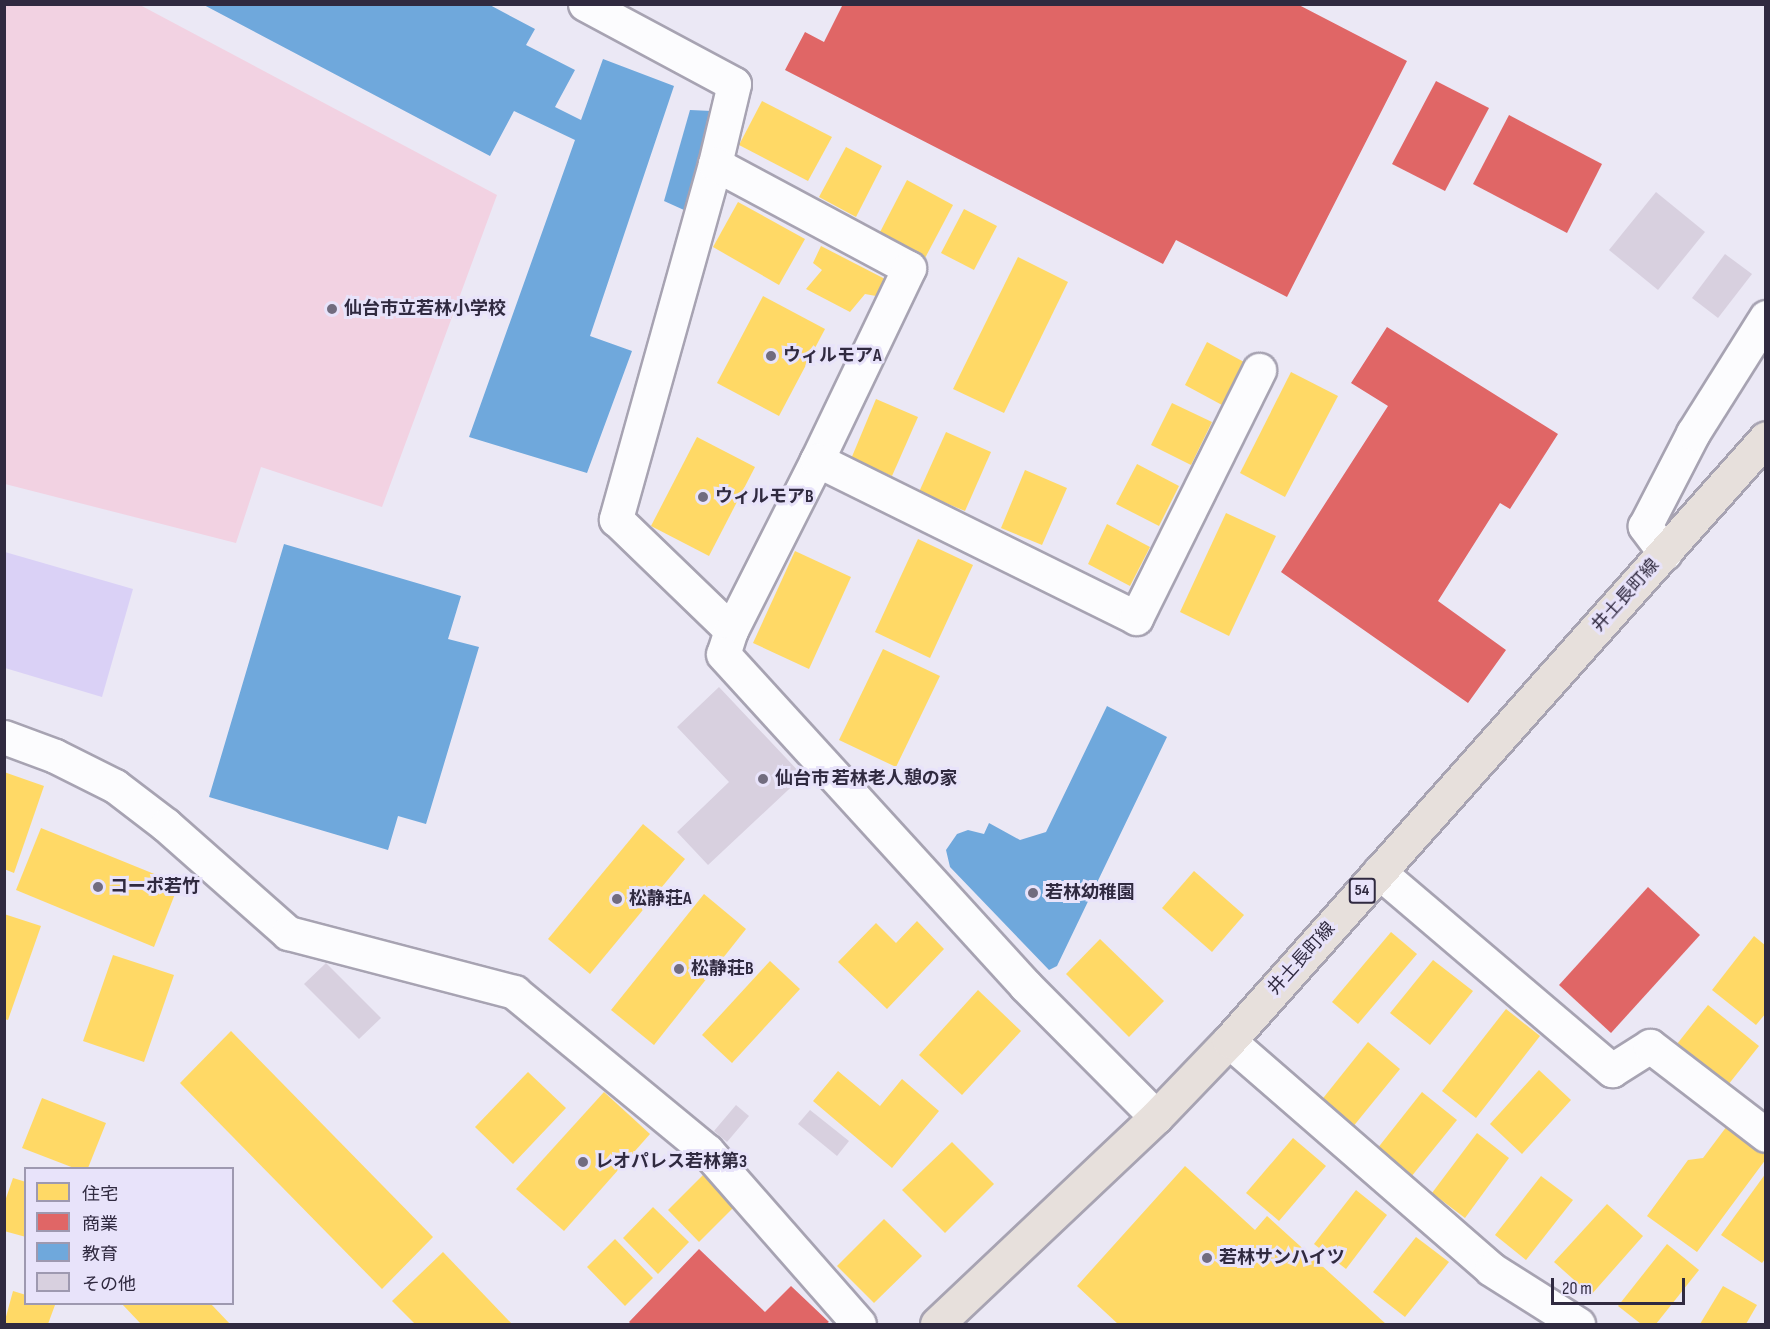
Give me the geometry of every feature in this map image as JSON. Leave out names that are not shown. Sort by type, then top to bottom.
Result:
[{"type":"main road","name":"井土長町線","points":[[937,1324],[1156,1117],[1229,1041],[1766,438]]},
{"type":"street","points":[[585,4],[734,84],[715,164],[616,519],[731,630]]},
{"type":"street","points":[[715,164],[909,268],[817,460],[731,630],[723,654],[1024,985],[1156,1117]]},
{"type":"street","points":[[1665,553],[1645,526],[1693,433],[1766,317]]},
{"type":"street","points":[[817,460],[1136,618],[1259,370]]},
{"type":"street","points":[[4,737],[55,756],[115,786],[166,825],[288,933],[514,992],[707,1151],[859,1324]]},
{"type":"street","points":[[1379,872],[1612,1070],[1650,1046],[1766,1135]]},
{"type":"street","points":[[1229,1041],[1491,1269],[1578,1324]]},
{"type":"shaded area","points":[[4,5],[140,5],[497,195],[382,507],[261,467],[236,543],[5,484]]},
{"type":"shaded area","points":[[5,552],[133,589],[102,697],[5,668]]},
{"type":"building: 住宅","points":[[762,101],[832,137],[808,181],[739,145]]},
{"type":"building: 住宅","points":[[846,147],[882,166],[856,217],[819,197]]},
{"type":"building: 住宅","points":[[907,180],[953,205],[924,260],[878,236]]},
{"type":"building: 住宅","points":[[738,202],[805,239],[779,285],[713,247]]},
{"type":"building: 住宅","points":[[964,209],[997,226],[974,270],[941,253]]},
{"type":"building: 住宅","points":[[821,246],[885,279],[876,296],[865,294],[850,312],[806,289],[822,270],[813,263]]},
{"type":"building: 住宅","points":[[1018,257],[1068,282],[1004,413],[953,389]]},
{"type":"building: 住宅","name":"ウィルモアA","points":[[763,296],[825,329],[779,416],[717,383]]},
{"type":"building: 住宅","points":[[1207,342],[1244,362],[1222,405],[1185,385]]},
{"type":"building: 住宅","points":[[1291,372],[1338,396],[1285,497],[1240,473]]},
{"type":"building: 住宅","points":[[876,399],[918,417],[892,476],[851,459]]},
{"type":"building: 住宅","points":[[1172,403],[1212,422],[1191,465],[1151,445]]},
{"type":"building: 住宅","points":[[946,432],[991,452],[965,511],[919,492]]},
{"type":"building: 住宅","name":"ウィルモアB","points":[[697,437],[755,467],[709,556],[651,526]]},
{"type":"building: 住宅","points":[[1137,464],[1179,486],[1159,526],[1116,504]]},
{"type":"building: 住宅","points":[[1025,470],[1067,488],[1042,545],[1001,528]]},
{"type":"building: 住宅","points":[[1226,513],[1276,536],[1229,636],[1180,612]]},
{"type":"building: 住宅","points":[[1107,524],[1150,547],[1130,586],[1088,564]]},
{"type":"building: 住宅","points":[[918,539],[973,565],[930,658],[875,632]]},
{"type":"building: 住宅","points":[[795,551],[851,577],[809,669],[753,643]]},
{"type":"building: 住宅","points":[[883,649],[940,676],[896,767],[839,740]]},
{"type":"building: 住宅","points":[[4,772],[44,786],[14,873],[4,869]]},
{"type":"building: 住宅","name":"松静荘A","points":[[643,824],[685,859],[590,974],[548,939]]},
{"type":"building: 住宅","name":"コーポ若竹","points":[[41,828],[179,884],[154,947],[16,890]]},
{"type":"building: 住宅","points":[[1194,871],[1244,915],[1212,952],[1162,908]]},
{"type":"building: 住宅","name":"松静荘B","points":[[704,894],[746,929],[654,1045],[611,1010]]},
{"type":"building: 住宅","points":[[4,914],[41,926],[8,1020],[4,1019]]},
{"type":"building: 住宅","points":[[917,921],[944,949],[887,1009],[838,962],[876,923],[896,943]]},
{"type":"building: 住宅","points":[[1391,932],[1417,954],[1358,1024],[1332,1002]]},
{"type":"building: 住宅","points":[[1754,936],[1766,946],[1766,1013],[1756,1025],[1712,990]]},
{"type":"building: 住宅","points":[[1100,939],[1164,1001],[1129,1037],[1066,974]]},
{"type":"building: 住宅","points":[[113,955],[174,975],[144,1062],[83,1041]]},
{"type":"building: 住宅","points":[[1433,960],[1473,991],[1430,1045],[1390,1013]]},
{"type":"building: 住宅","points":[[770,961],[800,989],[732,1063],[702,1035]]},
{"type":"building: 住宅","points":[[978,990],[1021,1031],[962,1095],[919,1055]]},
{"type":"building: 住宅","points":[[1708,1005],[1759,1046],[1724,1090],[1673,1049]]},
{"type":"building: 住宅","points":[[1506,1009],[1540,1036],[1476,1118],[1442,1091]]},
{"type":"building: 住宅","points":[[231,1031],[433,1237],[382,1289],[180,1083]]},
{"type":"building: 住宅","points":[[1368,1042],[1400,1069],[1352,1128],[1320,1102]]},
{"type":"building: 住宅","points":[[1539,1070],[1571,1100],[1522,1154],[1490,1124]]},
{"type":"building: 住宅","points":[[838,1071],[880,1106],[902,1079],[939,1111],[892,1168],[813,1101]]},
{"type":"building: 住宅","points":[[528,1072],[566,1108],[513,1164],[475,1127]]},
{"type":"building: 住宅","name":"レオパレス若林第3","points":[[604,1092],[650,1134],[564,1231],[516,1189]]},
{"type":"building: 住宅","points":[[1422,1092],[1457,1120],[1411,1177],[1377,1149]]},
{"type":"building: 住宅","points":[[42,1098],[106,1123],[88,1167],[71,1167],[22,1148]]},
{"type":"building: 住宅","points":[[1727,1126],[1766,1154],[1766,1159],[1697,1252],[1647,1216],[1688,1160],[1703,1158]]},
{"type":"building: 住宅","points":[[1477,1133],[1509,1158],[1465,1218],[1432,1193]]},
{"type":"building: 住宅","points":[[1293,1138],[1326,1166],[1279,1221],[1246,1193]]},
{"type":"building: 住宅","points":[[952,1142],[994,1184],[945,1233],[902,1190]]},
{"type":"building: 住宅","name":"若林サンハイツ","points":[[1185,1166],[1255,1230],[1267,1216],[1386,1324],[1118,1324],[1077,1286]]},
{"type":"building: 住宅","points":[[1766,1173],[1766,1258],[1762,1263],[1721,1235]]},
{"type":"building: 住宅","points":[[703,1175],[734,1207],[699,1242],[668,1210]]},
{"type":"building: 住宅","points":[[1541,1176],[1573,1200],[1526,1260],[1495,1235]]},
{"type":"building: 住宅","points":[[13,1178],[24,1181],[24,1236],[4,1231],[4,1204]]},
{"type":"building: 住宅","points":[[1356,1190],[1387,1215],[1346,1269],[1314,1244]]},
{"type":"building: 住宅","points":[[1607,1204],[1643,1236],[1591,1295],[1554,1262]]},
{"type":"building: 住宅","points":[[653,1207],[689,1242],[658,1274],[623,1238]]},
{"type":"building: 住宅","points":[[884,1219],[922,1256],[874,1303],[837,1266]]},
{"type":"building: 住宅","points":[[1416,1237],[1449,1262],[1405,1317],[1373,1292]]},
{"type":"building: 住宅","points":[[615,1239],[653,1278],[625,1306],[587,1267]]},
{"type":"building: 住宅","points":[[1667,1244],[1699,1270],[1656,1324],[1641,1324],[1618,1306]]},
{"type":"building: 住宅","points":[[443,1252],[512,1324],[415,1324],[392,1301]]},
{"type":"building: 住宅","points":[[1723,1286],[1757,1305],[1746,1324],[1700,1324]]},
{"type":"building: 住宅","points":[[13,1291],[24,1294],[24,1305],[55,1305],[48,1324],[4,1324]]},
{"type":"building: 住宅","points":[[123,1305],[212,1305],[230,1324],[141,1324]]},
{"type":"building: 商業","points":[[843,4],[1297,4],[1407,61],[1287,297],[1176,240],[1163,264],[785,70],[805,32],[824,42]]},
{"type":"building: 商業","points":[[1436,81],[1489,108],[1445,191],[1392,164]]},
{"type":"building: 商業","points":[[1509,115],[1602,164],[1567,233],[1473,184]]},
{"type":"building: 商業","points":[[1387,327],[1558,434],[1510,509],[1500,503],[1438,601],[1506,650],[1468,703],[1281,572],[1388,406],[1351,383]]},
{"type":"building: 商業","points":[[1648,887],[1700,935],[1611,1033],[1559,985]]},
{"type":"building: 商業","points":[[699,1249],[765,1312],[791,1286],[829,1322],[826,1324],[631,1324],[629,1322]]},
{"type":"building: 教育","points":[[202,4],[488,4],[535,29],[526,45],[575,70],[555,107],[581,120],[603,59],[674,86],[590,336],[632,351],[587,473],[469,437],[575,140],[514,111],[490,156]]},
{"type":"building: 教育","points":[[690,110],[712,111],[684,210],[664,201]]},
{"type":"building: 教育","points":[[284,544],[461,596],[448,639],[479,647],[426,824],[398,816],[388,850],[209,797]]},
{"type":"building: 教育","points":[[1107,706],[1167,737],[1057,966],[1049,970],[950,867],[946,850],[957,834],[968,830],[984,834],[989,823],[1020,840],[1046,832]]},
{"type":"building: その他","points":[[1656,192],[1705,232],[1658,290],[1609,250]]},
{"type":"building: その他","points":[[1725,254],[1752,274],[1718,318],[1692,298]]},
{"type":"building: その他","name":"仙台市 若林老人憩の家","points":[[719,687],[803,776],[708,865],[677,832],[729,782],[677,727]]},
{"type":"building: その他","points":[[326,963],[381,1018],[359,1039],[304,984]]},
{"type":"building: その他","points":[[736,1105],[749,1116],[727,1142],[714,1131]]},
{"type":"building: その他","points":[[810,1110],[849,1141],[837,1156],[798,1124]]},
{"type":"place","name":"仙台市立若林小学校","points":[[332,309]]},
{"type":"place","name":"ウィルモアA","points":[[771,356]]},
{"type":"place","name":"ウィルモアB","points":[[703,497]]},
{"type":"place","name":"仙台市 若林老人憩の家","points":[[763,779]]},
{"type":"place","name":"コーポ若竹","points":[[98,887]]},
{"type":"place","name":"若林幼稚園","points":[[1033,893]]},
{"type":"place","name":"松静荘A","points":[[617,899]]},
{"type":"place","name":"松静荘B","points":[[679,969]]},
{"type":"place","name":"レオパレス若林第3","points":[[583,1162]]},
{"type":"place","name":"若林サンハイツ","points":[[1207,1258]]}]
